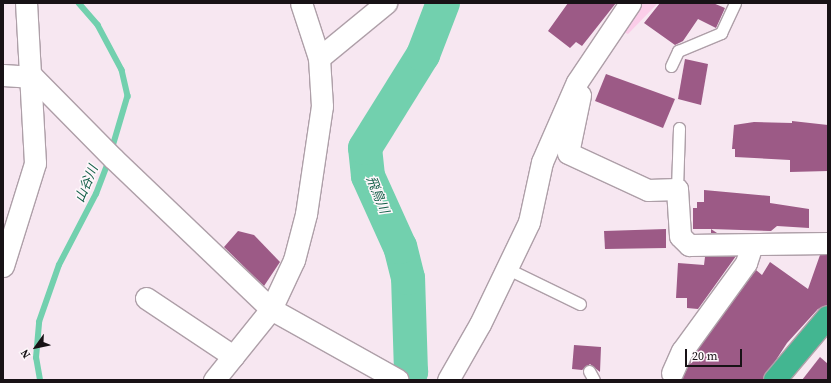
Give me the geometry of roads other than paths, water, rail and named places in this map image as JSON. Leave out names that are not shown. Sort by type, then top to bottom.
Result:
[{"type":"highway","points":[[775,380],[828,317]]},
{"type":"street","points":[[3,266],[35,164],[33,77],[26,3]]},
{"type":"street","points":[[214,380],[271,309],[294,260],[312,186],[322,106],[319,58],[301,3]]},
{"type":"street","points":[[319,58],[386,3]]},
{"type":"street","points":[[448,380],[508,268],[529,222],[542,162],[584,72],[630,3]]},
{"type":"street","points":[[584,72],[568,153],[648,190],[677,189],[680,236],[689,245],[828,243]]},
{"type":"street","points":[[3,75],[33,77],[107,151],[271,309],[398,380]]},
{"type":"street","points":[[672,373],[682,351],[738,275],[752,245]]},
{"type":"street","points":[[146,298],[233,356]]},
{"type":"lane","points":[[671,66],[678,51],[684,47],[721,33],[734,3]]},
{"type":"lane","points":[[677,189],[679,128]]},
{"type":"lane","points":[[508,268],[580,304]]},
{"type":"waterway","name":"山谷川","points":[[79,3],[98,25],[122,70],[128,96],[112,150]]},
{"type":"waterway","name":"飛鳥川","points":[[408,380],[411,372],[408,278],[400,247],[368,176],[365,148],[423,55],[443,3]]},
{"type":"waterway","name":"山谷川","points":[[40,380],[36,358],[39,322],[59,265],[96,194],[109,160]]}]
